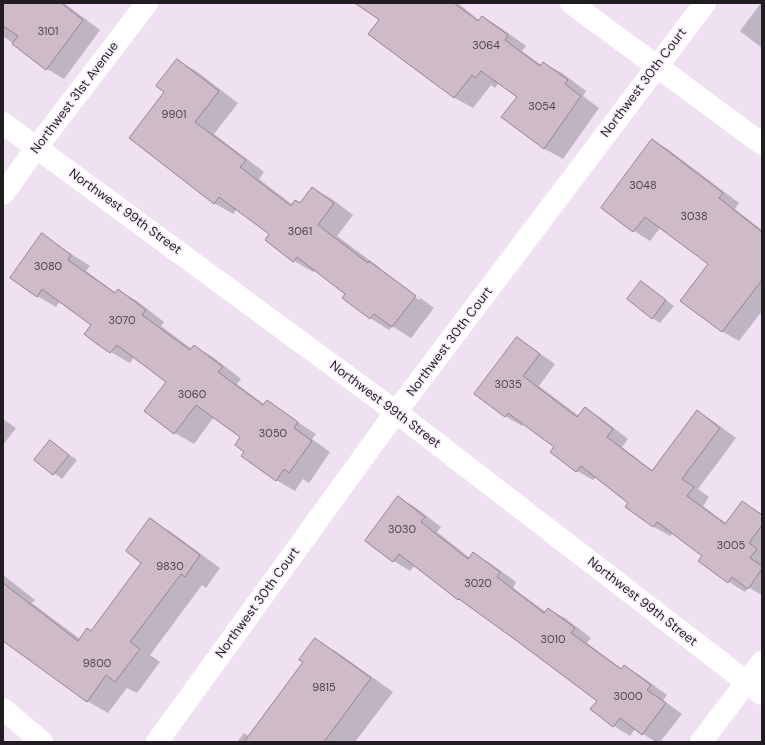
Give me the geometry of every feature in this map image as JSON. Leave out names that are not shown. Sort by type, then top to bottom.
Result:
[{"type":"street","name":"Northwest 31st Avenue","points":[[3,194],[37,147],[148,3]]},
{"type":"street","points":[[571,3],[762,144]]},
{"type":"street","name":"Northwest 30th Court","points":[[156,742],[396,412],[705,3]]},
{"type":"street","name":"Northwest 99th Street","points":[[3,123],[396,412],[754,688]]},
{"type":"street","points":[[701,742],[754,688],[762,662]]},
{"type":"street","points":[[3,709],[42,742]]},
{"type":"building","points":[[3,3],[61,3],[83,20],[46,70],[12,44],[18,36],[3,26]]},
{"type":"building","points":[[355,3],[454,3],[478,21],[482,16],[508,35],[505,40],[540,66],[543,62],[568,80],[565,84],[581,96],[544,149],[501,117],[517,97],[481,71],[476,78],[472,75],[454,98],[368,34],[379,20]]},
{"type":"building","points":[[177,59],[219,91],[195,122],[246,160],[240,167],[291,206],[295,200],[300,203],[312,187],[334,203],[318,225],[368,263],[369,261],[416,296],[392,327],[374,314],[370,319],[342,298],[345,294],[297,257],[293,262],[265,240],[269,234],[219,197],[214,204],[129,138],[164,92],[156,86]]},
{"type":"building","points":[[652,139],[723,193],[719,198],[762,232],[762,280],[722,332],[680,301],[708,264],[645,217],[633,232],[601,208]]},
{"type":"building","points":[[42,233],[71,255],[68,260],[115,293],[118,289],[146,310],[142,315],[190,350],[194,345],[223,367],[218,372],[263,405],[267,400],[298,422],[294,428],[312,441],[289,473],[284,469],[276,481],[241,456],[244,452],[235,445],[240,437],[196,405],[174,434],[144,411],[166,382],[117,345],[110,353],[97,344],[84,334],[91,325],[42,289],[37,297],[10,278]]},
{"type":"building","points":[[641,281],[666,300],[652,319],[627,299]]},
{"type":"building","points":[[517,337],[540,354],[523,376],[577,417],[585,407],[613,429],[607,437],[652,471],[697,410],[720,428],[682,479],[694,487],[687,496],[725,524],[742,501],[762,515],[762,525],[749,543],[757,549],[750,558],[762,566],[762,569],[748,589],[732,577],[728,583],[698,561],[702,556],[657,522],[653,527],[625,507],[628,503],[581,466],[576,472],[550,452],[554,447],[508,413],[505,417],[474,394]]},
{"type":"building","points":[[50,440],[69,455],[53,475],[34,460]]},
{"type":"building","points":[[398,496],[425,517],[421,522],[468,559],[473,552],[500,572],[497,577],[544,613],[548,608],[575,628],[571,633],[621,669],[624,665],[651,685],[647,690],[666,703],[642,735],[620,718],[613,727],[590,709],[597,701],[521,644],[459,599],[458,600],[399,554],[393,562],[365,541]]},
{"type":"building","points":[[150,518],[200,555],[185,577],[181,574],[130,642],[140,649],[115,682],[106,675],[87,702],[3,641],[3,583],[78,641],[87,628],[91,631],[141,563],[126,551]]},
{"type":"building","points":[[315,638],[371,678],[324,742],[244,742],[303,662],[299,660]]}]
